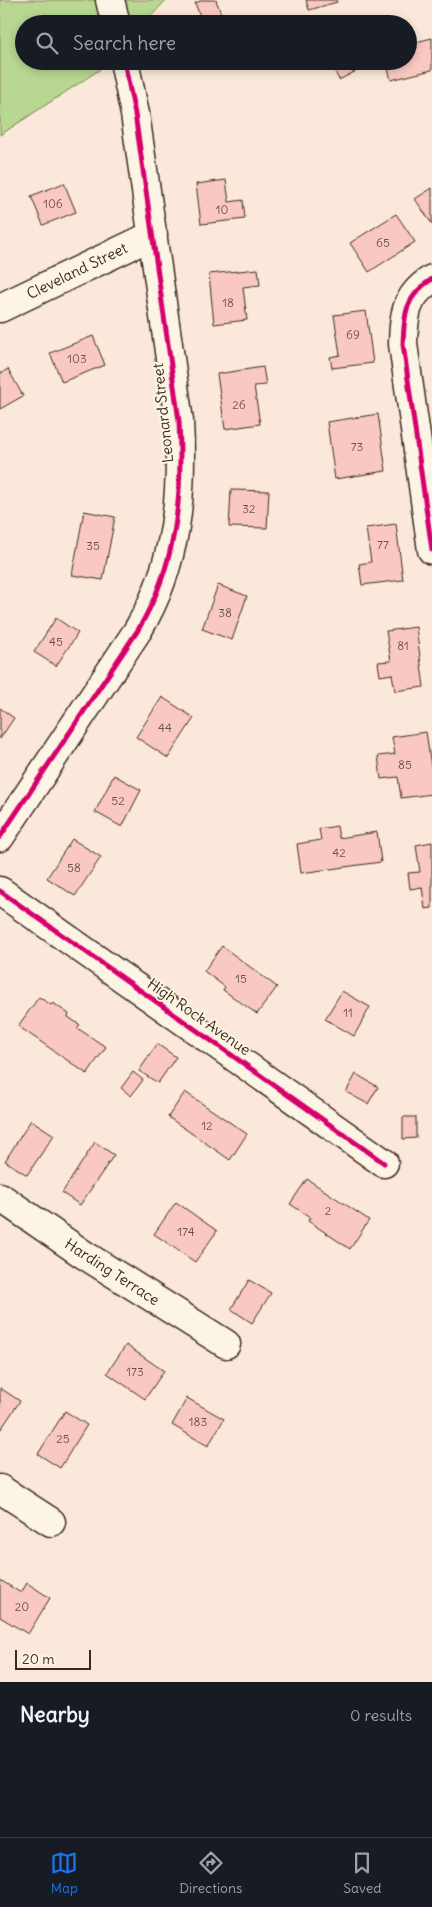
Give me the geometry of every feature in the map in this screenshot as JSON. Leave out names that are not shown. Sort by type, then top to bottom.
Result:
[{"type":"street","points":[[110,0],[114,15]]},
{"type":"street","name":"Leonard Street","points":[[0,837],[135,636],[150,610],[164,573],[174,536],[180,499],[182,462],[179,421],[136,114],[126,70]]},
{"type":"street","name":"Cleveland Street","points":[[0,308],[153,235]]},
{"type":"street","points":[[432,279],[412,297],[404,316],[403,344],[432,550]]},
{"type":"street","name":"High Rock Avenue","points":[[0,891],[384,1164]]},
{"type":"street","name":"Harding Terrace","points":[[0,1197],[83,1254],[226,1344]]},
{"type":"street","points":[[0,1489],[51,1522]]},
{"type":"green space","points":[[0,0],[166,0],[152,15],[15,15],[15,70],[99,70],[0,135]]},
{"type":"building","points":[[203,0],[216,0],[222,15],[200,15],[195,3]]},
{"type":"building","points":[[306,0],[336,0],[337,2],[309,10]]},
{"type":"building","points":[[432,38],[432,70],[391,80],[388,70],[417,70],[417,42]]},
{"type":"building","points":[[334,70],[358,70],[339,80]]},
{"type":"building","points":[[226,180],[229,202],[243,200],[245,219],[201,224],[196,184]]},
{"type":"building","points":[[64,183],[76,212],[43,225],[31,196]]},
{"type":"building","points":[[432,188],[432,224],[415,199]]},
{"type":"building","points":[[396,214],[415,242],[369,272],[350,243]]},
{"type":"building","points":[[258,269],[260,285],[243,287],[247,320],[214,324],[209,274]]},
{"type":"building","points":[[366,311],[373,363],[332,368],[330,357],[340,355],[334,315]]},
{"type":"building","points":[[93,336],[105,365],[62,382],[50,353]]},
{"type":"building","points":[[263,367],[266,385],[254,386],[260,424],[225,429],[217,374]]},
{"type":"building","points":[[8,369],[23,396],[0,409],[0,374]]},
{"type":"building","points":[[378,414],[386,471],[335,479],[327,422]]},
{"type":"building","points":[[231,490],[269,491],[267,528],[229,527]]},
{"type":"building","points":[[84,511],[115,517],[103,580],[72,575]]},
{"type":"building","points":[[396,524],[403,580],[362,585],[359,564],[371,562],[366,528]]},
{"type":"building","points":[[218,585],[247,596],[232,640],[202,629]]},
{"type":"building","points":[[56,618],[78,633],[56,666],[34,652]]},
{"type":"building","points":[[416,627],[424,687],[395,691],[392,674],[380,676],[378,662],[391,661],[386,631]]},
{"type":"building","points":[[162,697],[194,718],[168,758],[136,737]]},
{"type":"building","points":[[0,708],[14,718],[0,739]]},
{"type":"building","points":[[426,732],[432,773],[432,794],[401,798],[398,777],[381,779],[378,756],[395,754],[392,737]]},
{"type":"building","points":[[114,775],[141,790],[122,827],[95,812]]},
{"type":"building","points":[[337,826],[339,838],[377,832],[381,862],[301,873],[297,844],[321,840],[319,829]]},
{"type":"building","points":[[72,839],[101,857],[75,896],[47,878]]},
{"type":"building","points":[[432,842],[432,908],[425,909],[422,887],[410,889],[408,873],[420,872],[416,845]]},
{"type":"building","points":[[222,946],[277,987],[257,1014],[223,990],[225,987],[204,971]]},
{"type":"building","points":[[342,991],[370,1007],[354,1036],[325,1019]]},
{"type":"building","points":[[39,997],[51,1005],[53,1003],[69,1014],[68,1017],[80,1025],[77,1028],[106,1047],[87,1074],[18,1026]]},
{"type":"building","points":[[157,1044],[176,1057],[158,1083],[139,1071]]},
{"type":"building","points":[[133,1072],[143,1080],[131,1096],[121,1088]]},
{"type":"building","points":[[356,1074],[378,1087],[368,1104],[346,1092]]},
{"type":"building","points":[[185,1092],[247,1134],[230,1160],[168,1117]]},
{"type":"building","points":[[403,1117],[416,1117],[416,1138],[403,1139]]},
{"type":"building","points":[[31,1120],[54,1135],[27,1175],[5,1161]]},
{"type":"building","points":[[95,1142],[114,1155],[80,1205],[62,1193]]},
{"type":"building","points":[[307,1179],[369,1220],[350,1249],[308,1221],[310,1217],[290,1204]]},
{"type":"building","points":[[176,1202],[217,1231],[195,1262],[154,1234]]},
{"type":"building","points":[[249,1280],[271,1293],[252,1323],[231,1309]]},
{"type":"building","points":[[126,1345],[164,1371],[145,1399],[107,1373]]},
{"type":"building","points":[[0,1388],[20,1401],[1,1429],[0,1428]]},
{"type":"building","points":[[187,1398],[224,1419],[208,1446],[172,1425]]},
{"type":"building","points":[[65,1411],[87,1425],[60,1468],[38,1454]]},
{"type":"building","points":[[0,1580],[21,1593],[27,1583],[50,1598],[28,1634],[0,1617]]},
{"type":"cycle path","points":[[0,837],[138,630],[161,580],[175,529],[180,476],[179,421],[135,114],[126,70]]},
{"type":"cycle path","points":[[432,279],[423,285],[411,299],[405,315],[403,344],[432,550]]},
{"type":"cycle path","points":[[0,891],[384,1163]]}]
